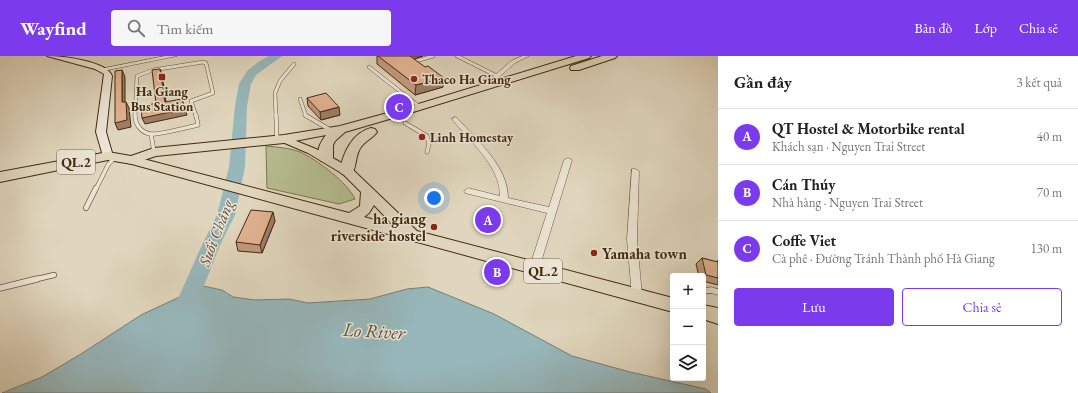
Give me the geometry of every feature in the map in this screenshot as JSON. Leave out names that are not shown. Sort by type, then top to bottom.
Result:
[{"type":"highway","points":[[326,158],[325,149],[334,133],[420,107],[498,79],[586,56]]},
{"type":"highway","points":[[495,95],[612,56]]},
{"type":"highway","points":[[498,79],[510,90]]},
{"type":"highway","points":[[400,124],[457,107]]},
{"type":"highway","points":[[132,160],[154,152],[334,133],[377,130],[362,137],[353,146],[347,171]]},
{"type":"highway","name":"QL.2","points":[[0,178],[112,156],[132,160]]},
{"type":"main road","points":[[277,140],[326,158],[347,171],[414,236]]},
{"type":"main road","name":"QL.2","points":[[132,160],[670,304]]},
{"type":"main road","points":[[348,219],[360,214],[367,206],[369,198],[367,191]]},
{"type":"main road","points":[[706,313],[718,316]]},
{"type":"street","points":[[51,56],[74,59],[103,69],[107,73],[108,76],[102,132],[112,156]]},
{"type":"street","points":[[127,56],[127,64]]},
{"type":"street","points":[[103,69],[174,56]]},
{"type":"street","points":[[498,79],[513,62],[526,56]]},
{"type":"street","points":[[455,119],[479,147],[498,174],[504,186],[504,200]]},
{"type":"street","points":[[534,269],[568,160]]},
{"type":"street","points":[[635,171],[632,239],[637,296]]},
{"type":"street","points":[[468,191],[552,211]]},
{"type":"lane","points":[[420,65],[416,61],[433,56]]},
{"type":"lane","points":[[457,56],[498,79]]},
{"type":"lane","points":[[203,62],[206,63],[213,93],[191,101],[199,124],[151,134],[140,129],[135,121],[137,76],[152,70],[203,62]]},
{"type":"lane","points":[[277,140],[275,92],[280,81],[294,64]]},
{"type":"lane","points":[[369,67],[420,107]]},
{"type":"lane","points":[[300,99],[305,115],[334,133]]},
{"type":"lane","points":[[400,124],[427,136],[427,152]]},
{"type":"lane","points":[[151,134],[154,152]]},
{"type":"lane","points":[[86,208],[112,156]]},
{"type":"lane","points":[[0,288],[54,275]]},
{"type":"lane","points":[[706,291],[718,292]]},
{"type":"green space","points":[[266,146],[283,148],[307,155],[339,179],[355,199],[339,204],[267,188]]},
{"type":"water","name":"Lo River","points":[[203,286],[222,290],[233,297],[255,300],[289,299],[308,303],[370,299],[407,289],[428,287],[494,314],[572,356],[630,372],[706,389],[711,393],[2,393],[42,377],[81,354],[141,315]]},
{"type":"building","points":[[378,56],[410,56],[425,67],[428,66],[444,78],[416,85]]},
{"type":"building","points":[[160,69],[165,102],[182,99],[185,109],[142,118],[141,107],[156,103],[152,70]]},
{"type":"building","points":[[122,70],[122,102],[126,102],[127,120],[115,123],[115,71]]},
{"type":"building","points":[[326,93],[339,107],[320,112],[307,98]]},
{"type":"building","points":[[251,210],[273,212],[260,245],[236,242]]},
{"type":"building","points":[[702,258],[718,262],[718,278],[706,275]]},
{"type":"waterway","name":"Suối Châng","points":[[183,312],[211,245],[226,215],[237,167],[241,106],[245,84],[251,73],[262,64],[277,56]]},
{"type":"place","name":"Ha Giang Bus Station","points":[[162,77]]},
{"type":"place","name":"Thaco Ha Giang","points":[[414,79]]},
{"type":"place","name":"Coffe Viet","points":[[399,107]]},
{"type":"place","name":"Linh Homestay","points":[[422,137]]},
{"type":"place","name":"QT Hostel & Motorbike rental","points":[[488,220]]},
{"type":"place","name":"ha giang riverside hostel","points":[[434,227]]},
{"type":"place","name":"Yamaha town","points":[[594,253]]},
{"type":"place","name":"Cán Thúy","points":[[497,272]]}]
